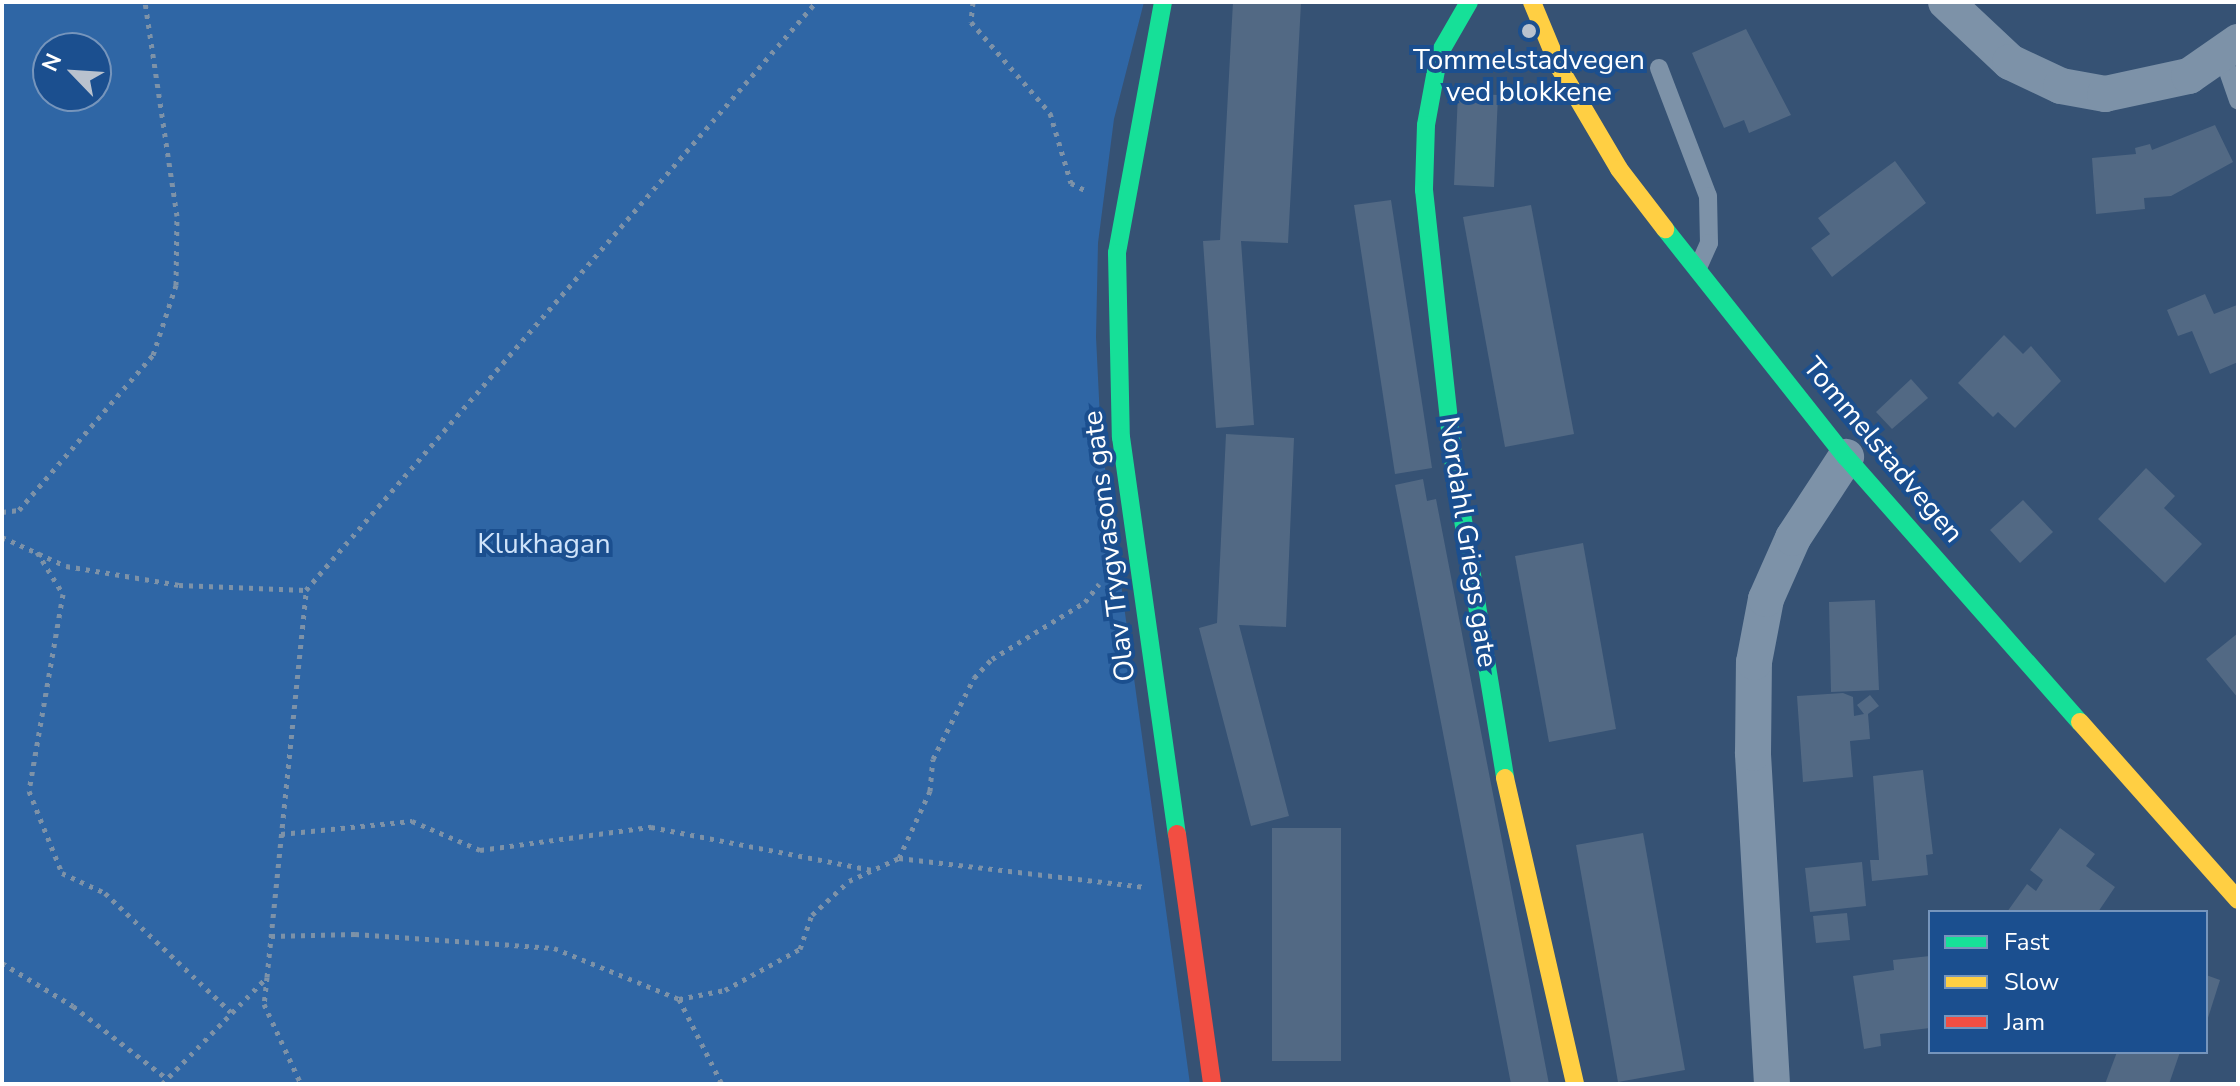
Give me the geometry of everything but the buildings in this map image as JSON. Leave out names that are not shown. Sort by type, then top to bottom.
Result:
[{"type":"street","name":"Olav Trygvasons gate","points":[[1163,2],[1117,253],[1121,437],[1136,574],[1186,892],[1212,1084]]},
{"type":"street","name":"Nordahl Griegs gate","points":[[1469,2],[1439,54],[1424,190],[1453,459],[1509,804],[1575,1084]]},
{"type":"street","name":"Tommelstadvegen","points":[[1532,2],[1559,67],[1619,169],[1697,271],[1846,457],[2238,900]]},
{"type":"street","points":[[1946,2],[2010,62],[2061,86],[2105,94],[2189,76],[2230,49]]},
{"type":"street","points":[[1772,1084],[1753,753],[1754,662],[1766,599],[1793,538],[1846,457]]},
{"type":"lane","points":[[2230,49],[2238,100]]},
{"type":"lane","points":[[1659,68],[1708,196],[1709,243],[1697,271]]},
{"type":"path","points":[[2,512],[19,510],[153,355],[176,285],[177,216],[145,2]]},
{"type":"path","points":[[301,1084],[264,1004],[306,590],[816,2]]},
{"type":"path","points":[[973,2],[971,22],[1050,113],[1071,183],[1094,194],[1126,196]]},
{"type":"path","points":[[2,537],[66,566],[179,585],[306,590]]},
{"type":"path","points":[[37,552],[63,594],[29,791],[62,873],[105,893],[231,1012]]},
{"type":"path","points":[[899,858],[930,791],[933,759],[974,678],[992,659],[1085,602],[1109,571],[1136,574]]},
{"type":"path","points":[[281,834],[412,821],[480,850],[651,827],[874,870]]},
{"type":"path","points":[[271,936],[355,934],[554,948],[679,999],[725,990],[800,949],[812,915],[849,881],[899,858],[1186,892]]},
{"type":"path","points":[[2,963],[73,1006],[165,1077]]},
{"type":"path","points":[[162,1084],[165,1077],[267,977]]},
{"type":"path","points":[[679,999],[722,1084]]},
{"type":"green space","name":"Klukhagan","points":[[2,2],[1144,2],[1114,119],[1098,243],[1096,337],[1101,439],[1190,1084],[2,1084]]},
{"type":"traffic: fast","points":[[1163,2],[1117,253],[1121,437],[1177,834]]},
{"type":"traffic: fast","points":[[1469,2],[1439,54],[1426,125],[1424,190],[1453,459],[1505,778]]},
{"type":"traffic: fast","points":[[1665,229],[1846,457],[2080,722]]},
{"type":"traffic: slow","points":[[1532,2],[1559,67],[1619,169],[1665,229]]},
{"type":"traffic: slow","points":[[2080,722],[2238,900]]},
{"type":"traffic: slow","points":[[1505,778],[1575,1084]]},
{"type":"traffic: jam","points":[[1177,834],[1212,1084]]},
{"type":"place","name":"Tommelstadvegen ved blokkene","points":[[1529,31]]}]
